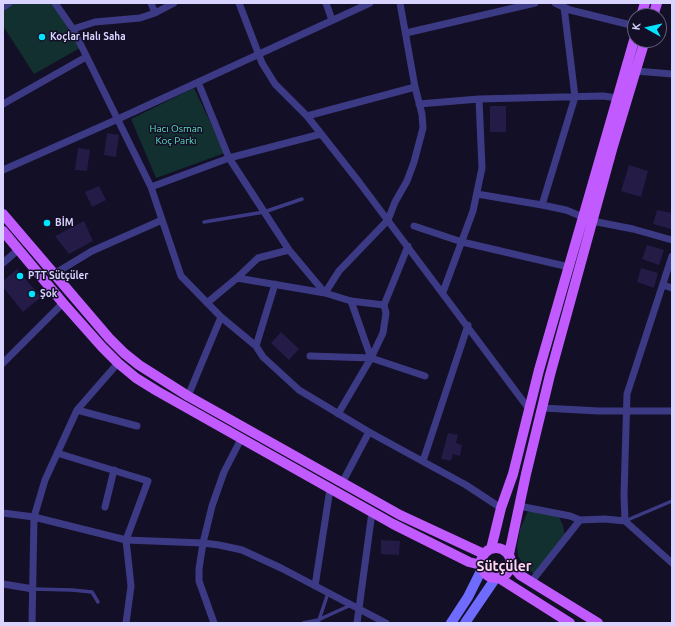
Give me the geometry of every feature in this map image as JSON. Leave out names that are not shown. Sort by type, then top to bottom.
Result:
[{"type":"main road","points":[[598,623],[520,574],[512,566],[509,554],[542,408],[618,98],[632,48]]},
{"type":"main road","points":[[451,623],[468,597],[482,568],[481,561],[487,551],[512,474],[569,267],[588,219],[613,146],[643,48]]},
{"type":"main road","points":[[3,214],[109,338],[124,354],[139,365],[188,396],[400,515],[487,551],[499,548],[503,549],[509,554]]},
{"type":"main road","points":[[3,230],[63,303],[118,363],[136,378],[330,489],[482,568],[488,576],[497,578],[570,623]]},
{"type":"main road","points":[[465,623],[497,578],[509,572],[512,566]]},
{"type":"street","points":[[3,7],[9,3]]},
{"type":"street","points":[[55,3],[72,29],[151,187],[181,276],[207,304],[256,346],[264,357],[299,390],[369,432],[466,485],[501,508]]},
{"type":"street","points":[[151,3],[155,13]]},
{"type":"street","points":[[72,29],[95,22],[140,18],[155,13],[174,3]]},
{"type":"street","points":[[239,3],[262,62],[275,84],[307,116],[443,292],[529,409]]},
{"type":"street","points":[[326,3],[332,20]]},
{"type":"street","points":[[3,170],[118,119],[370,3]]},
{"type":"street","points":[[325,293],[339,271],[388,220],[395,202],[407,181],[422,135],[422,114],[415,87],[400,3]]},
{"type":"street","points":[[406,33],[535,3]]},
{"type":"street","points":[[555,3],[564,7],[627,24]]},
{"type":"street","points":[[542,205],[575,97],[564,7]]},
{"type":"street","points":[[3,104],[86,57]]},
{"type":"street","points":[[636,71],[672,74]]},
{"type":"street","points":[[198,82],[229,158],[289,250],[325,293]]},
{"type":"street","points":[[307,116],[415,87]]},
{"type":"street","points":[[419,104],[479,99],[603,96],[618,98]]},
{"type":"street","points":[[443,292],[474,211],[482,168],[479,99]]},
{"type":"street","points":[[151,187],[229,158],[321,134]]},
{"type":"street","points":[[477,194],[566,210],[588,219],[633,229],[672,240]]},
{"type":"street","points":[[54,274],[92,251],[162,220]]},
{"type":"street","points":[[414,226],[462,242],[569,267]]},
{"type":"street","points":[[338,414],[371,358],[383,333],[386,313],[384,305],[408,246]]},
{"type":"street","points":[[3,263],[19,249]]},
{"type":"street","points":[[207,304],[258,258],[289,250]]},
{"type":"street","points":[[625,521],[624,495],[627,394],[672,256]]},
{"type":"street","points":[[237,278],[325,293],[351,301],[384,305]]},
{"type":"street","points":[[256,346],[275,284]]},
{"type":"street","points":[[663,285],[672,288]]},
{"type":"street","points":[[351,301],[371,358]]},
{"type":"street","points":[[3,363],[63,303]]},
{"type":"street","points":[[188,396],[221,317]]},
{"type":"street","points":[[423,461],[468,325]]},
{"type":"street","points":[[310,356],[371,358],[425,376]]},
{"type":"street","points":[[32,623],[34,517],[45,480],[77,410],[118,363]]},
{"type":"street","points":[[542,408],[672,411]]},
{"type":"street","points":[[77,410],[137,426]]},
{"type":"street","points":[[342,483],[369,432]]},
{"type":"street","points":[[214,623],[200,581],[199,569],[203,543],[212,506],[224,472],[241,439]]},
{"type":"street","points":[[57,453],[148,481],[126,540],[131,586],[126,623]]},
{"type":"street","points":[[105,507],[114,470]]},
{"type":"street","points":[[315,586],[330,489]]},
{"type":"street","points":[[520,506],[570,516],[580,520],[605,519],[625,521],[672,563]]},
{"type":"street","points":[[357,623],[372,512]]},
{"type":"street","points":[[3,513],[34,517],[126,540],[203,543],[242,550],[281,568],[386,623]]},
{"type":"street","points":[[531,582],[580,520]]},
{"type":"street","points":[[3,584],[33,589]]},
{"type":"lane","points":[[204,222],[264,212],[302,199]]},
{"type":"lane","points":[[625,521],[672,501]]},
{"type":"lane","points":[[33,589],[92,592],[98,602]]},
{"type":"lane","points":[[318,621],[328,593]]},
{"type":"lane","points":[[303,623],[318,621],[352,605]]},
{"type":"green space","name":"Koçlar Halı Saha","points":[[13,3],[53,3],[80,48],[34,74],[3,26],[3,9]]},
{"type":"green space","name":"Hacı Osman Koç Parkı","points":[[194,88],[225,153],[156,178],[131,119]]},
{"type":"green space","points":[[528,511],[559,517],[563,525],[565,536],[534,574],[526,568],[518,556],[517,547],[520,529]]},
{"type":"building","points":[[490,106],[506,106],[506,132],[490,132]]},
{"type":"building","points":[[107,133],[119,135],[116,157],[104,155]]},
{"type":"building","points":[[78,148],[90,150],[87,171],[75,170]]},
{"type":"building","points":[[629,165],[648,171],[641,197],[621,191]]},
{"type":"building","points":[[99,186],[106,200],[92,207],[85,192]]},
{"type":"building","points":[[657,210],[672,213],[671,229],[653,224]]},
{"type":"building","points":[[84,221],[93,241],[69,254],[55,236]]},
{"type":"building","points":[[647,245],[664,250],[659,265],[642,259]]},
{"type":"building","points":[[641,268],[658,273],[654,288],[637,282]]},
{"type":"building","points":[[17,269],[41,297],[23,312],[3,287],[3,281]]},
{"type":"building","points":[[281,332],[299,349],[289,360],[271,343]]},
{"type":"building","points":[[448,433],[458,435],[456,443],[462,445],[460,456],[453,454],[451,461],[441,459]]},
{"type":"building","points":[[381,540],[400,541],[399,555],[381,554]]},
{"type":"place","name":"Koçlar Halı Saha","points":[[42,37]]},
{"type":"place","name":"BİM","points":[[47,223]]},
{"type":"place","name":"PTT Sütçüler","points":[[20,276]]},
{"type":"place","name":"Şok","points":[[32,294]]},
{"type":"district","name":"Sütçüler","points":[[504,566]]}]
